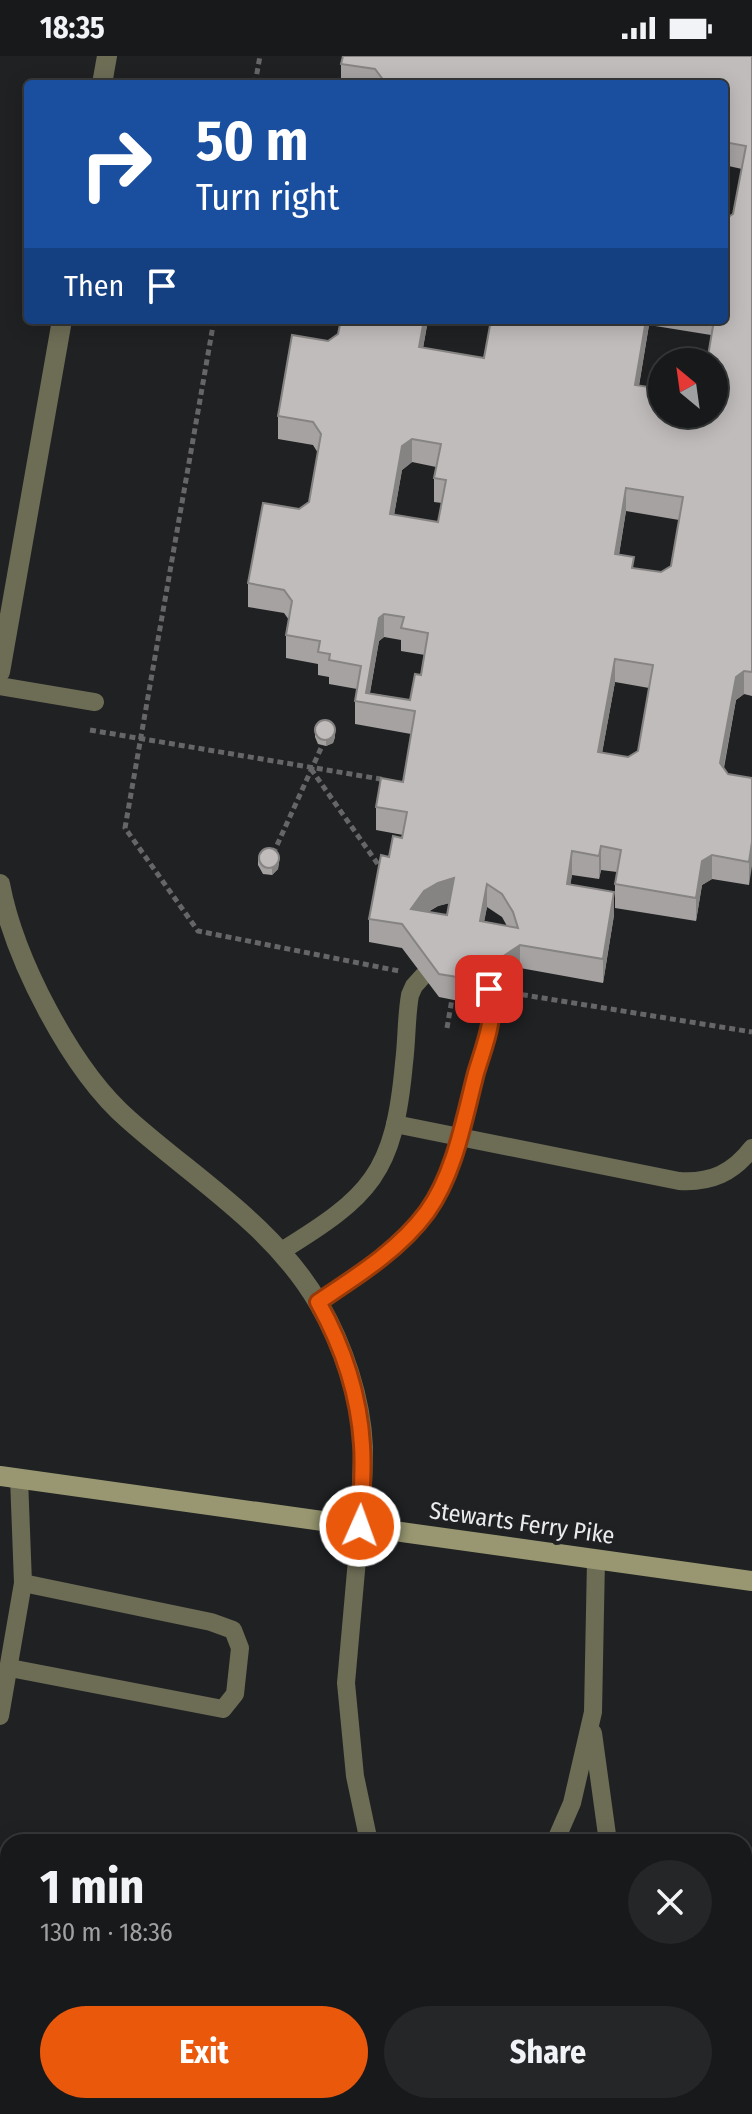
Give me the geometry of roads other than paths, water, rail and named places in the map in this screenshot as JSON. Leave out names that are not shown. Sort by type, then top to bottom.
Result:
[{"type":"main road","name":"Stewarts Ferry Pike","points":[[9,1477],[752,1581]]},
{"type":"street","points":[[103,80],[107,56]]},
{"type":"street","points":[[0,672],[61,324]]},
{"type":"street","points":[[0,884],[18,945],[33,981],[72,1050],[98,1086],[126,1118],[234,1207],[280,1252],[318,1302],[338,1345],[359,1415],[363,1446],[360,1526]]},
{"type":"lane","points":[[0,686],[95,702]]},
{"type":"lane","points":[[280,1252],[339,1214],[365,1191],[381,1167],[401,1100],[410,995],[423,976]]},
{"type":"lane","points":[[318,1302],[387,1253],[417,1224],[439,1191],[459,1137],[492,1013],[489,989]]},
{"type":"lane","points":[[395,1124],[699,1183],[730,1171],[752,1148]]},
{"type":"lane","points":[[0,1716],[23,1583],[9,1477]]},
{"type":"lane","points":[[360,1526],[346,1683],[355,1776],[367,1834]]},
{"type":"lane","points":[[596,1560],[592,1719],[606,1834]]},
{"type":"lane","points":[[10,1668],[223,1709],[235,1694],[240,1648],[233,1630],[211,1622],[23,1583]]},
{"type":"lane","points":[[558,1834],[572,1803],[592,1719]]}]
